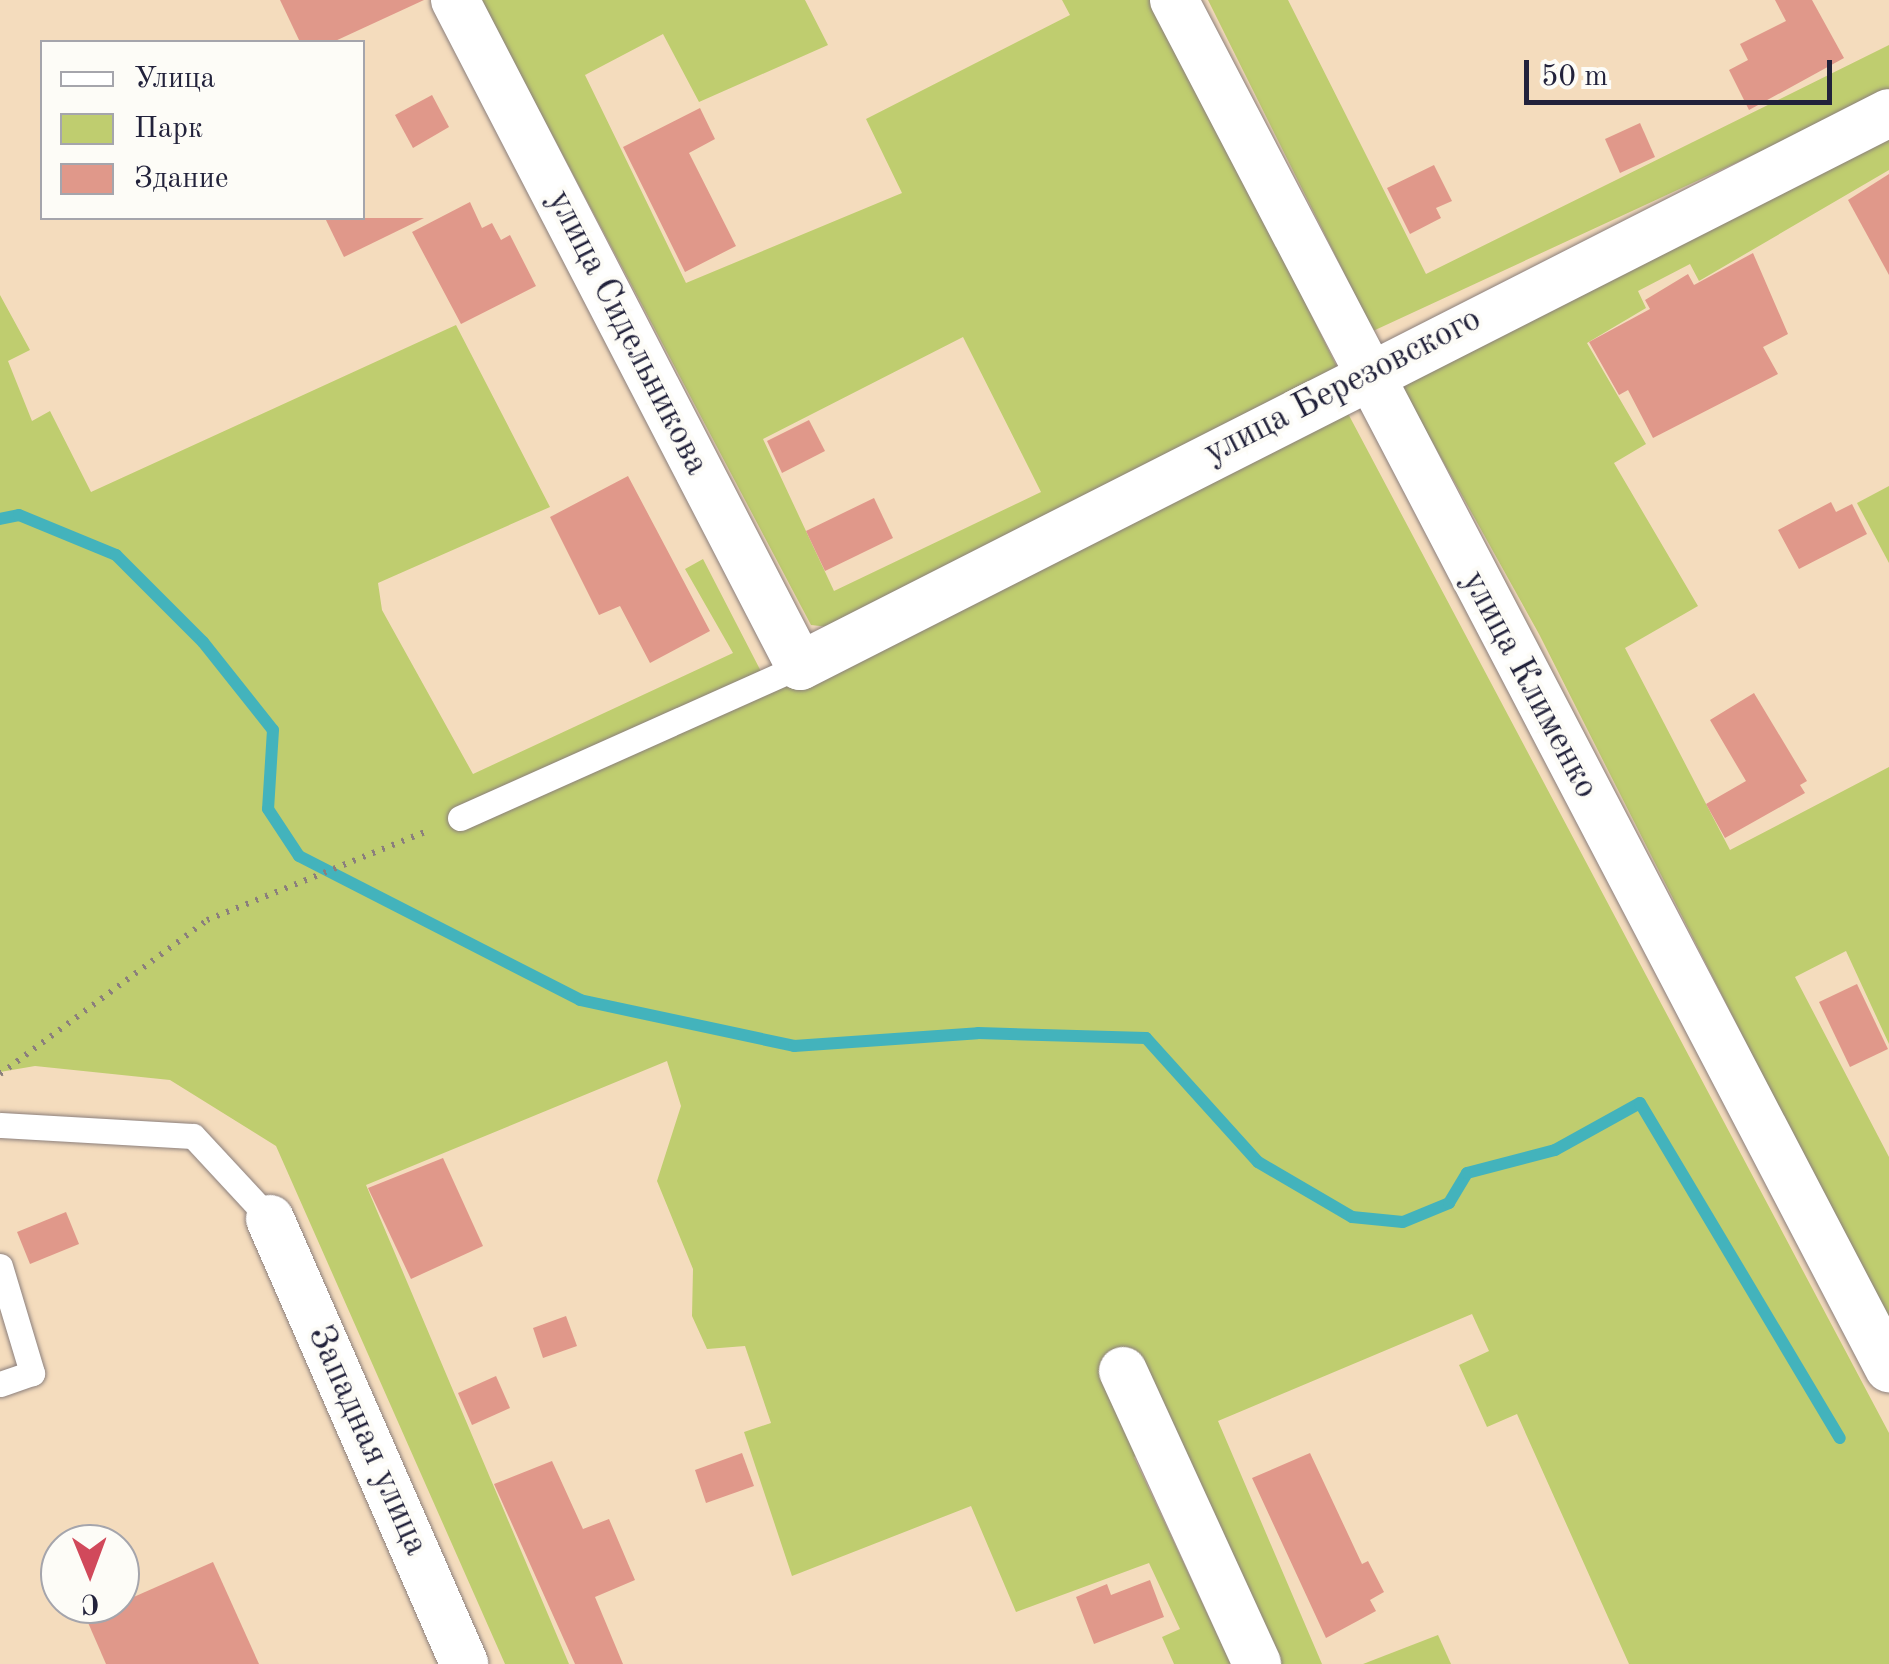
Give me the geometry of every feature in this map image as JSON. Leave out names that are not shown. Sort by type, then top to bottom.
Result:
[{"type":"street","name":"улица Сидельникова","points":[[454,0],[800,666]]},
{"type":"street","name":"улица Клименко","points":[[1174,0],[1365,375],[1889,1368]]},
{"type":"street","name":"улица Березовского","points":[[800,666],[1365,375],[1889,113]]},
{"type":"street","name":"Западная улица","points":[[270,1219],[464,1664]]},
{"type":"street","points":[[1123,1371],[1257,1664]]},
{"type":"lane","points":[[460,818],[800,666]]},
{"type":"lane","points":[[0,1125],[193,1136],[270,1219]]},
{"type":"lane","points":[[0,1266],[32,1373],[0,1384]]},
{"type":"path","points":[[0,1074],[207,920],[460,818]]},
{"type":"green space","points":[[481,0],[805,0],[828,45],[699,102],[663,34],[585,75],[686,283],[902,193],[866,119],[1070,15],[1062,0],[1156,0],[1337,367],[837,628],[811,625]],"holes":[[[963,337],[1041,492],[834,591],[763,439]]]},
{"type":"green space","points":[[1208,0],[1288,0],[1426,274],[1889,45],[1889,92],[1373,331]]},
{"type":"green space","points":[[1889,132],[1889,170],[1699,281],[1690,264],[1638,291],[1646,308],[1587,343],[1646,444],[1614,463],[1698,606],[1625,648],[1730,850],[1889,767],[1889,1044],[1846,951],[1795,977],[1889,1157],[1889,1325],[1539,634],[1399,382]]},
{"type":"green space","points":[[0,295],[30,350],[8,361],[32,421],[50,411],[91,492],[456,325],[550,507],[378,583],[382,610],[473,774],[733,653],[685,569],[703,559],[769,687],[1344,406],[1889,1433],[1889,1664],[1629,1664],[1517,1414],[1487,1427],[1459,1365],[1489,1351],[1472,1314],[1218,1421],[1322,1664],[1279,1664],[1177,1438],[1134,1457],[1231,1664],[1174,1664],[1162,1637],[1180,1629],[1149,1563],[1016,1612],[971,1506],[792,1576],[744,1432],[771,1423],[745,1346],[707,1349],[692,1316],[693,1269],[657,1181],[681,1106],[667,1061],[366,1185],[569,1664],[505,1664],[276,1146],[170,1080],[35,1066],[0,1072]]},
{"type":"green space","points":[[1889,486],[1889,563],[1857,503]]},
{"type":"green space","points":[[1438,1635],[1451,1664],[1363,1664]]},
{"type":"building","points":[[280,0],[424,0],[337,40],[299,40]]},
{"type":"building","points":[[1775,0],[1812,0],[1844,58],[1749,110],[1729,70],[1748,60],[1740,44],[1786,21]]},
{"type":"building","points":[[432,95],[449,127],[413,148],[395,115]]},
{"type":"building","points":[[700,108],[715,139],[689,153],[736,246],[685,272],[623,147]]},
{"type":"building","points":[[1640,123],[1655,157],[1620,173],[1605,139]]},
{"type":"building","points":[[1434,165],[1452,201],[1436,208],[1441,218],[1410,234],[1387,188]]},
{"type":"building","points":[[1889,174],[1889,275],[1848,200]]},
{"type":"building","points":[[470,202],[482,228],[492,223],[501,240],[510,235],[536,286],[461,324],[412,232]]},
{"type":"building","points":[[424,218],[344,257],[326,220]]},
{"type":"building","points":[[1753,253],[1788,334],[1763,347],[1778,374],[1653,438],[1628,390],[1619,395],[1589,342],[1650,309],[1645,300],[1688,274],[1694,285]]},
{"type":"building","points":[[809,420],[825,451],[782,473],[767,441]]},
{"type":"building","points":[[628,476],[710,631],[650,663],[620,606],[599,615],[550,517]]},
{"type":"building","points":[[874,498],[893,538],[825,571],[806,531]]},
{"type":"building","points":[[1831,502],[1836,512],[1852,504],[1867,534],[1799,569],[1778,530]]},
{"type":"building","points":[[1754,693],[1807,781],[1800,785],[1805,793],[1725,838],[1706,804],[1746,781],[1710,720]]},
{"type":"building","points":[[1857,984],[1888,1049],[1850,1067],[1819,1002]]},
{"type":"building","points":[[443,1158],[483,1246],[411,1279],[368,1188]]},
{"type":"building","points":[[66,1212],[79,1244],[30,1264],[17,1232]]},
{"type":"building","points":[[566,1316],[577,1346],[543,1358],[533,1328]]},
{"type":"building","points":[[496,1376],[510,1408],[472,1425],[458,1393]]},
{"type":"building","points":[[742,1453],[754,1486],[706,1503],[695,1470]]},
{"type":"building","points":[[1310,1453],[1362,1564],[1368,1561],[1384,1592],[1370,1600],[1376,1611],[1326,1638],[1252,1478]]},
{"type":"building","points":[[552,1461],[583,1529],[609,1519],[635,1580],[595,1597],[623,1664],[575,1664],[494,1484]]},
{"type":"building","points":[[213,1562],[259,1664],[106,1664],[89,1624],[140,1624],[140,1594]]},
{"type":"building","points":[[1150,1580],[1164,1617],[1094,1644],[1076,1597],[1107,1584],[1111,1595]]},
{"type":"waterway","points":[[0,519],[19,515],[116,555],[203,642],[273,730],[268,809],[299,856],[580,1000],[794,1046],[978,1033],[1146,1038],[1258,1162],[1352,1217],[1403,1222],[1449,1203],[1467,1173],[1555,1150],[1640,1103],[1840,1438]]}]
